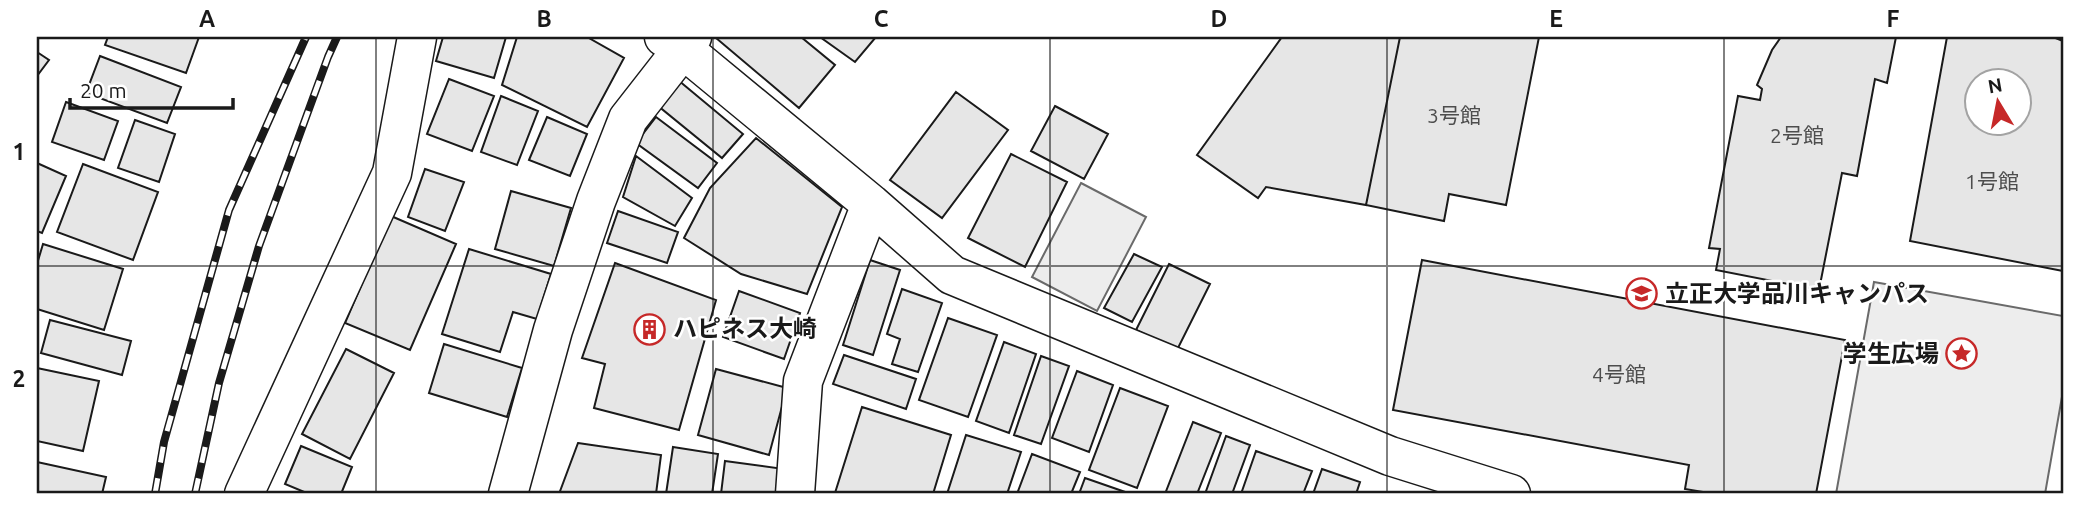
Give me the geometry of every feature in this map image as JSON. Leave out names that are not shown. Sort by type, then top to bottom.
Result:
[{"type":"street","points":[[244,494],[392,173],[417,37]]},
{"type":"street","points":[[508,494],[553,330],[596,201],[628,119],[680,41],[952,275],[1390,456],[1511,494]]},
{"type":"street","points":[[795,494],[803,381],[871,204]]},
{"type":"shaded area","points":[[1081,183],[1146,217],[1097,311],[1032,277]]},
{"type":"shaded area","name":"学生広場","points":[[1874,282],[2063,316],[2063,391],[2045,494],[1836,494]]},
{"type":"building","points":[[108,37],[199,37],[186,73],[105,45]]},
{"type":"building","points":[[443,37],[506,37],[494,78],[436,61]]},
{"type":"building","points":[[517,37],[587,37],[624,58],[587,127],[502,85]]},
{"type":"building","points":[[717,37],[801,37],[835,65],[799,108]]},
{"type":"building","points":[[820,37],[876,37],[855,62]]},
{"type":"building","points":[[1282,37],[1400,37],[1366,205],[1266,187],[1258,198],[1197,155]]},
{"type":"building","points":[[1400,37],[1539,37],[1506,205],[1449,194],[1444,221],[1366,205]]},
{"type":"building","points":[[1781,37],[1896,37],[1887,83],[1875,79],[1857,176],[1842,173],[1819,290],[1716,270],[1720,249],[1709,248],[1738,96],[1760,100],[1762,89],[1757,85],[1772,50]]},
{"type":"building","points":[[1947,37],[2053,37],[2063,41],[2063,271],[1910,241]]},
{"type":"building","points":[[37,52],[49,60],[37,76]]},
{"type":"building","points":[[100,56],[181,87],[167,123],[86,93]]},
{"type":"building","points":[[449,79],[494,96],[472,151],[427,134]]},
{"type":"building","points":[[678,80],[743,134],[722,158],[657,105]]},
{"type":"building","points":[[956,92],[1008,130],[942,218],[890,180]]},
{"type":"building","points":[[501,96],[538,111],[517,165],[481,152]]},
{"type":"building","points":[[66,102],[118,121],[104,160],[52,142]]},
{"type":"building","points":[[1055,106],[1108,134],[1084,179],[1031,151]]},
{"type":"building","points":[[547,117],[587,134],[570,176],[529,160]]},
{"type":"building","points":[[656,117],[717,163],[698,188],[636,143]]},
{"type":"building","points":[[135,120],[175,134],[159,182],[118,168]]},
{"type":"building","points":[[756,138],[842,207],[807,294],[741,274],[684,238],[710,188]]},
{"type":"building","points":[[1011,154],[1067,182],[1025,267],[968,238]]},
{"type":"building","points":[[636,156],[692,198],[675,226],[623,197]]},
{"type":"building","points":[[37,163],[66,176],[42,233],[37,231]]},
{"type":"building","points":[[83,164],[158,192],[133,260],[57,232]]},
{"type":"building","points":[[425,169],[464,182],[445,231],[408,217]]},
{"type":"building","points":[[511,191],[571,208],[554,266],[495,249]]},
{"type":"building","points":[[618,211],[678,232],[667,263],[607,243]]},
{"type":"building","points":[[391,216],[456,244],[410,350],[345,323]]},
{"type":"building","points":[[43,244],[123,269],[104,330],[37,309],[37,264]]},
{"type":"building","points":[[469,249],[551,274],[537,319],[513,312],[500,352],[442,334]]},
{"type":"building","points":[[1134,254],[1162,267],[1132,322],[1104,308]]},
{"type":"building","points":[[870,260],[900,270],[873,355],[843,345]]},
{"type":"building","points":[[1422,260],[1845,340],[1816,494],[1715,494],[1685,489],[1689,465],[1393,410]]},
{"type":"building","name":"ハピネス大崎","points":[[615,263],[716,300],[679,430],[594,408],[605,364],[582,358]]},
{"type":"building","points":[[1169,264],[1210,284],[1177,350],[1136,330]]},
{"type":"building","points":[[902,289],[942,303],[918,372],[892,364],[900,339],[887,334]]},
{"type":"building","points":[[739,291],[800,313],[784,359],[723,337]]},
{"type":"building","points":[[948,318],[997,335],[968,417],[919,400]]},
{"type":"building","points":[[50,320],[131,341],[122,375],[41,353]]},
{"type":"building","points":[[1004,342],[1036,354],[1009,433],[976,421]]},
{"type":"building","points":[[444,344],[522,368],[507,417],[429,393]]},
{"type":"building","points":[[346,349],[394,373],[350,459],[302,434]]},
{"type":"building","points":[[844,355],[916,379],[906,409],[833,384]]},
{"type":"building","points":[[1041,356],[1069,366],[1041,444],[1014,435]]},
{"type":"building","points":[[37,368],[99,381],[83,451],[37,441]]},
{"type":"building","points":[[716,369],[787,388],[769,455],[698,435]]},
{"type":"building","points":[[1077,371],[1113,385],[1089,452],[1052,438]]},
{"type":"building","points":[[1120,388],[1168,406],[1137,488],[1089,470]]},
{"type":"building","points":[[862,407],[951,435],[933,494],[835,493]]},
{"type":"building","points":[[1193,422],[1221,433],[1197,494],[1165,494]]},
{"type":"building","points":[[966,435],[1021,452],[1007,494],[947,494]]},
{"type":"building","points":[[1226,436],[1250,445],[1232,494],[1205,494]]},
{"type":"building","points":[[578,443],[661,455],[656,494],[559,494]]},
{"type":"building","points":[[301,446],[352,467],[341,494],[309,494],[285,484]]},
{"type":"building","points":[[673,447],[718,454],[712,494],[666,494]]},
{"type":"building","points":[[1256,451],[1312,471],[1303,494],[1241,494]]},
{"type":"building","points":[[1032,454],[1080,472],[1071,494],[1017,494]]},
{"type":"building","points":[[725,461],[784,469],[781,494],[721,494]]},
{"type":"building","points":[[37,462],[106,477],[102,494],[37,494]]},
{"type":"building","points":[[1322,469],[1360,482],[1356,494],[1313,494]]},
{"type":"building","points":[[1085,478],[1131,494],[1079,494]]},
{"type":"railway","points":[[155,494],[164,442],[229,210],[306,37]]},
{"type":"railway","points":[[195,494],[219,383],[259,246],[337,37]]},
{"type":"place","name":"立正大学品川キャンパス","points":[[1642,294]]},
{"type":"place","name":"ハピネス大崎","points":[[650,329]]},
{"type":"place","name":"学生広場","points":[[1962,354]]}]
